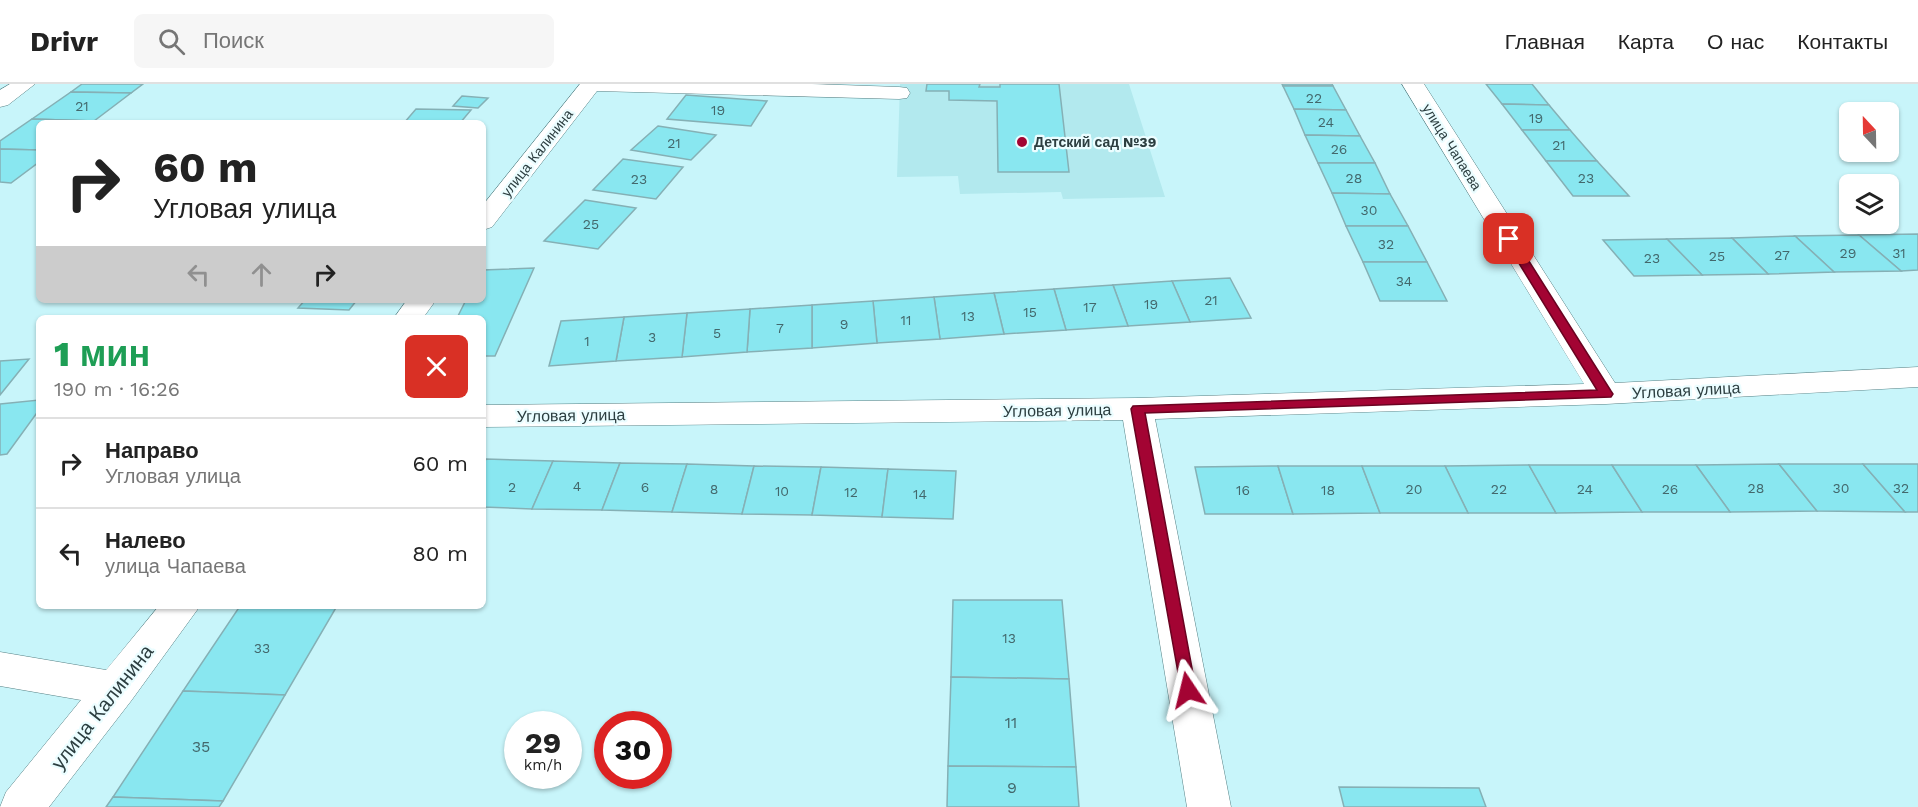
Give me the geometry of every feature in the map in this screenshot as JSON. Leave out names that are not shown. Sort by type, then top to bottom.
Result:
[{"type":"street","points":[[0,100],[24,84]]},
{"type":"street","points":[[591,84],[899,93]]},
{"type":"street","name":"улица Калинина","points":[[486,218],[591,84]]},
{"type":"street","name":"улица Чапаева","points":[[1413,84],[1606,394]]},
{"type":"street","points":[[410,315],[420,303]]},
{"type":"street","name":"Угловая улица","points":[[486,416],[1137,409],[1606,394],[1918,377]]},
{"type":"street","points":[[1137,409],[1209,807]]},
{"type":"street","name":"улица Калинина","points":[[22,807],[179,609]]},
{"type":"street","points":[[0,669],[117,689]]},
{"type":"shaded area","name":"Детский сад №39","points":[[900,84],[1129,84],[1165,197],[1063,199],[1061,192],[960,194],[958,176],[897,177]]},
{"type":"building","points":[[82,84],[143,84],[131,93],[71,92]]},
{"type":"building","points":[[927,84],[980,84],[979,87],[1000,87],[1000,84],[1059,84],[1069,172],[998,172],[997,101],[949,100],[949,91],[926,91]]},
{"type":"building","points":[[1282,84],[1332,84],[1333,86],[1283,86]]},
{"type":"building","points":[[1486,84],[1532,84],[1549,105],[1502,104]]},
{"type":"building","points":[[1283,86],[1333,86],[1346,110],[1294,109]]},
{"type":"building","points":[[71,92],[131,93],[95,120],[32,119]]},
{"type":"building","points":[[686,95],[767,101],[751,126],[667,119]]},
{"type":"building","points":[[462,96],[488,98],[478,108],[453,106]]},
{"type":"building","points":[[1502,104],[1549,105],[1570,130],[1522,130]]},
{"type":"building","points":[[416,109],[471,110],[463,120],[407,120]]},
{"type":"building","points":[[1294,109],[1346,110],[1360,136],[1305,135]]},
{"type":"building","points":[[32,119],[63,120],[36,120],[36,150],[0,149],[0,141]]},
{"type":"building","points":[[658,126],[716,135],[691,160],[631,150]]},
{"type":"building","points":[[1522,130],[1570,130],[1597,161],[1546,161]]},
{"type":"building","points":[[1305,135],[1360,136],[1375,163],[1318,163]]},
{"type":"building","points":[[0,149],[36,150],[36,164],[11,183],[0,182]]},
{"type":"building","points":[[623,159],[683,167],[656,199],[593,190]]},
{"type":"building","points":[[1546,161],[1597,161],[1629,196],[1573,196]]},
{"type":"building","points":[[1318,163],[1375,163],[1390,194],[1332,193]]},
{"type":"building","points":[[1332,193],[1390,194],[1408,226],[1346,226]]},
{"type":"building","points":[[585,200],[636,208],[598,249],[544,241]]},
{"type":"building","points":[[1346,226],[1408,226],[1427,262],[1363,262]]},
{"type":"building","points":[[1918,234],[1918,270],[1901,271],[1859,235]]},
{"type":"building","points":[[1859,235],[1901,271],[1834,272],[1795,236]]},
{"type":"building","points":[[1795,236],[1834,272],[1768,274],[1732,238]]},
{"type":"building","points":[[1732,238],[1768,274],[1702,275],[1667,239]]},
{"type":"building","points":[[1667,239],[1702,275],[1634,276],[1603,240]]},
{"type":"building","points":[[1363,262],[1427,262],[1447,301],[1380,301]]},
{"type":"building","points":[[534,268],[495,356],[486,356],[486,315],[458,315],[464,303],[486,303],[486,270]]},
{"type":"building","points":[[1230,278],[1251,318],[1190,322],[1172,281]]},
{"type":"building","points":[[1172,281],[1190,322],[1128,326],[1113,285]]},
{"type":"building","points":[[1113,285],[1128,326],[1066,330],[1054,289]]},
{"type":"building","points":[[1054,289],[1066,330],[1004,334],[994,293]]},
{"type":"building","points":[[994,293],[1004,334],[940,339],[934,297]]},
{"type":"building","points":[[934,297],[940,339],[877,343],[873,301]]},
{"type":"building","points":[[873,301],[877,343],[812,348],[812,305]]},
{"type":"building","points":[[302,303],[355,303],[349,310],[298,308]]},
{"type":"building","points":[[812,305],[812,348],[747,352],[750,309]]},
{"type":"building","points":[[750,309],[747,352],[682,357],[687,313]]},
{"type":"building","points":[[687,313],[682,357],[616,361],[624,317]]},
{"type":"building","points":[[624,317],[616,361],[549,366],[561,321]]},
{"type":"building","points":[[29,359],[0,395],[0,361]]},
{"type":"building","points":[[36,400],[36,414],[7,454],[0,455],[0,404]]},
{"type":"building","points":[[486,459],[553,461],[532,509],[486,507]]},
{"type":"building","points":[[553,461],[620,463],[602,510],[532,509]]},
{"type":"building","points":[[620,463],[687,464],[672,512],[602,510]]},
{"type":"building","points":[[687,464],[754,466],[742,514],[672,512]]},
{"type":"building","points":[[1779,464],[1817,511],[1730,512],[1696,465]]},
{"type":"building","points":[[1779,464],[1863,464],[1905,512],[1817,511]]},
{"type":"building","points":[[1863,464],[1918,464],[1918,512],[1905,512]]},
{"type":"building","points":[[1529,465],[1556,513],[1468,513],[1445,466]]},
{"type":"building","points":[[1529,465],[1612,465],[1642,512],[1556,513]]},
{"type":"building","points":[[1612,465],[1696,465],[1730,512],[1642,512]]},
{"type":"building","points":[[754,466],[821,467],[812,515],[742,514]]},
{"type":"building","points":[[1278,466],[1293,514],[1205,514],[1195,467]]},
{"type":"building","points":[[1278,466],[1362,466],[1380,513],[1293,514]]},
{"type":"building","points":[[1362,466],[1445,466],[1468,513],[1380,513]]},
{"type":"building","points":[[821,467],[888,469],[882,517],[812,515]]},
{"type":"building","points":[[888,469],[956,471],[953,519],[882,517]]},
{"type":"building","points":[[953,600],[1062,600],[1069,679],[951,677]]},
{"type":"building","points":[[238,609],[335,609],[285,695],[183,691]]},
{"type":"building","points":[[951,677],[1069,679],[1076,767],[948,766]]},
{"type":"building","points":[[183,691],[285,695],[223,801],[113,797]]},
{"type":"building","points":[[948,766],[1076,767],[1079,807],[947,807]]},
{"type":"building","points":[[1339,787],[1479,788],[1486,807],[1344,807]]},
{"type":"building","points":[[113,797],[223,801],[219,807],[106,807]]},
{"type":"place","name":"Детский сад №39","points":[[1022,142]]},
{"type":"route","points":[[1188,690],[1137,409],[1606,394],[1509,239]]}]
